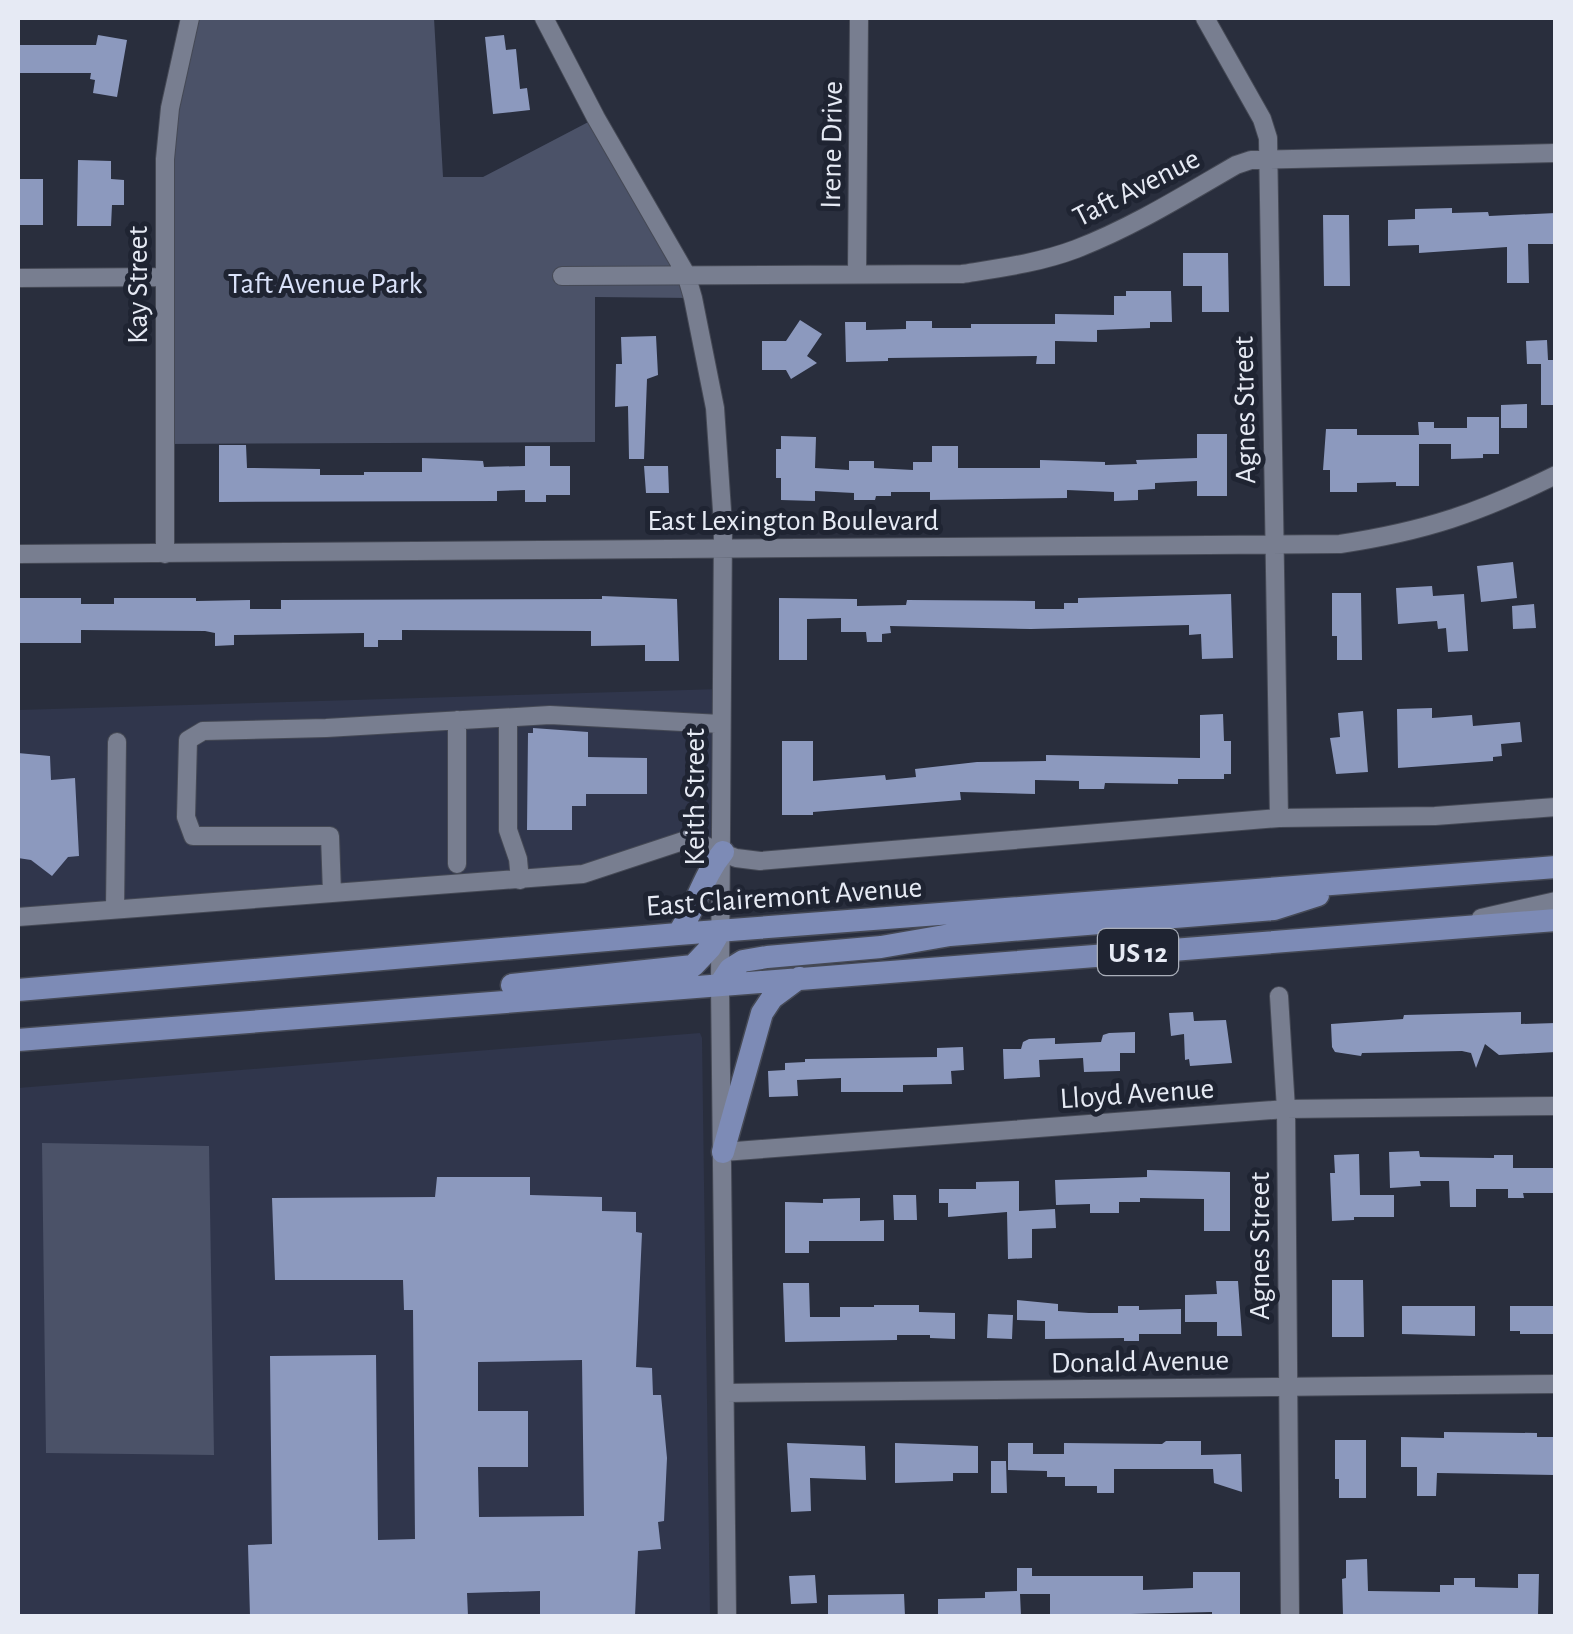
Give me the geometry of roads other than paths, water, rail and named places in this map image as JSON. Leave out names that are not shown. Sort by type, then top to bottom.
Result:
[{"type":"main road","points":[[678,934],[694,908],[710,867],[723,852]]},
{"type":"main road","name":"East Clairemont Avenue","points":[[18,990],[678,934],[1556,867]]},
{"type":"main road","points":[[720,984],[743,961],[881,947],[950,935],[1274,909],[1354,883]]},
{"type":"main road","name":"US 12","points":[[18,1040],[1556,920]]},
{"type":"main road","points":[[415,1008],[481,989],[693,966],[720,931]]},
{"type":"main road","points":[[724,1152],[762,1013],[783,988],[801,977]]},
{"type":"main road","points":[[18,1004],[72,984]]},
{"type":"street","name":"Kay Street","points":[[165,554],[165,159],[170,108],[190,18]]},
{"type":"street","name":"Keith Street","points":[[544,18],[596,118],[686,274],[715,408],[723,549],[720,984],[728,1616]]},
{"type":"street","name":"Irene Drive","points":[[857,273],[859,18]]},
{"type":"street","name":"Agnes Street","points":[[1205,18],[1262,118],[1268,159],[1279,818]]},
{"type":"street","name":"Taft Avenue","points":[[562,276],[962,274],[1022,265],[1073,250],[1125,228],[1236,165],[1268,159],[1556,153]]},
{"type":"street","points":[[18,278],[165,277]]},
{"type":"street","name":"East Lexington Boulevard","points":[[18,554],[1340,544],[1429,527],[1496,504],[1556,475]]},
{"type":"street","points":[[332,893],[330,836],[193,836],[186,817],[188,740],[202,731],[550,715],[721,724]]},
{"type":"street","points":[[508,718],[508,830],[520,880]]},
{"type":"street","points":[[456,720],[456,864]]},
{"type":"street","points":[[115,909],[117,742]]},
{"type":"street","points":[[18,917],[595,872],[680,840],[699,841],[760,861],[1279,818],[1435,816],[1556,807]]},
{"type":"street","points":[[1437,929],[1556,901]]},
{"type":"street","name":"Agnes Street","points":[[1279,996],[1286,1109],[1290,1616]]},
{"type":"street","name":"Lloyd Avenue","points":[[724,1152],[1286,1109],[1556,1106]]},
{"type":"street","name":"Donald Avenue","points":[[726,1393],[1556,1384]]},
{"type":"park label","name":"Taft Avenue Park","points":[[325,283]]}]
